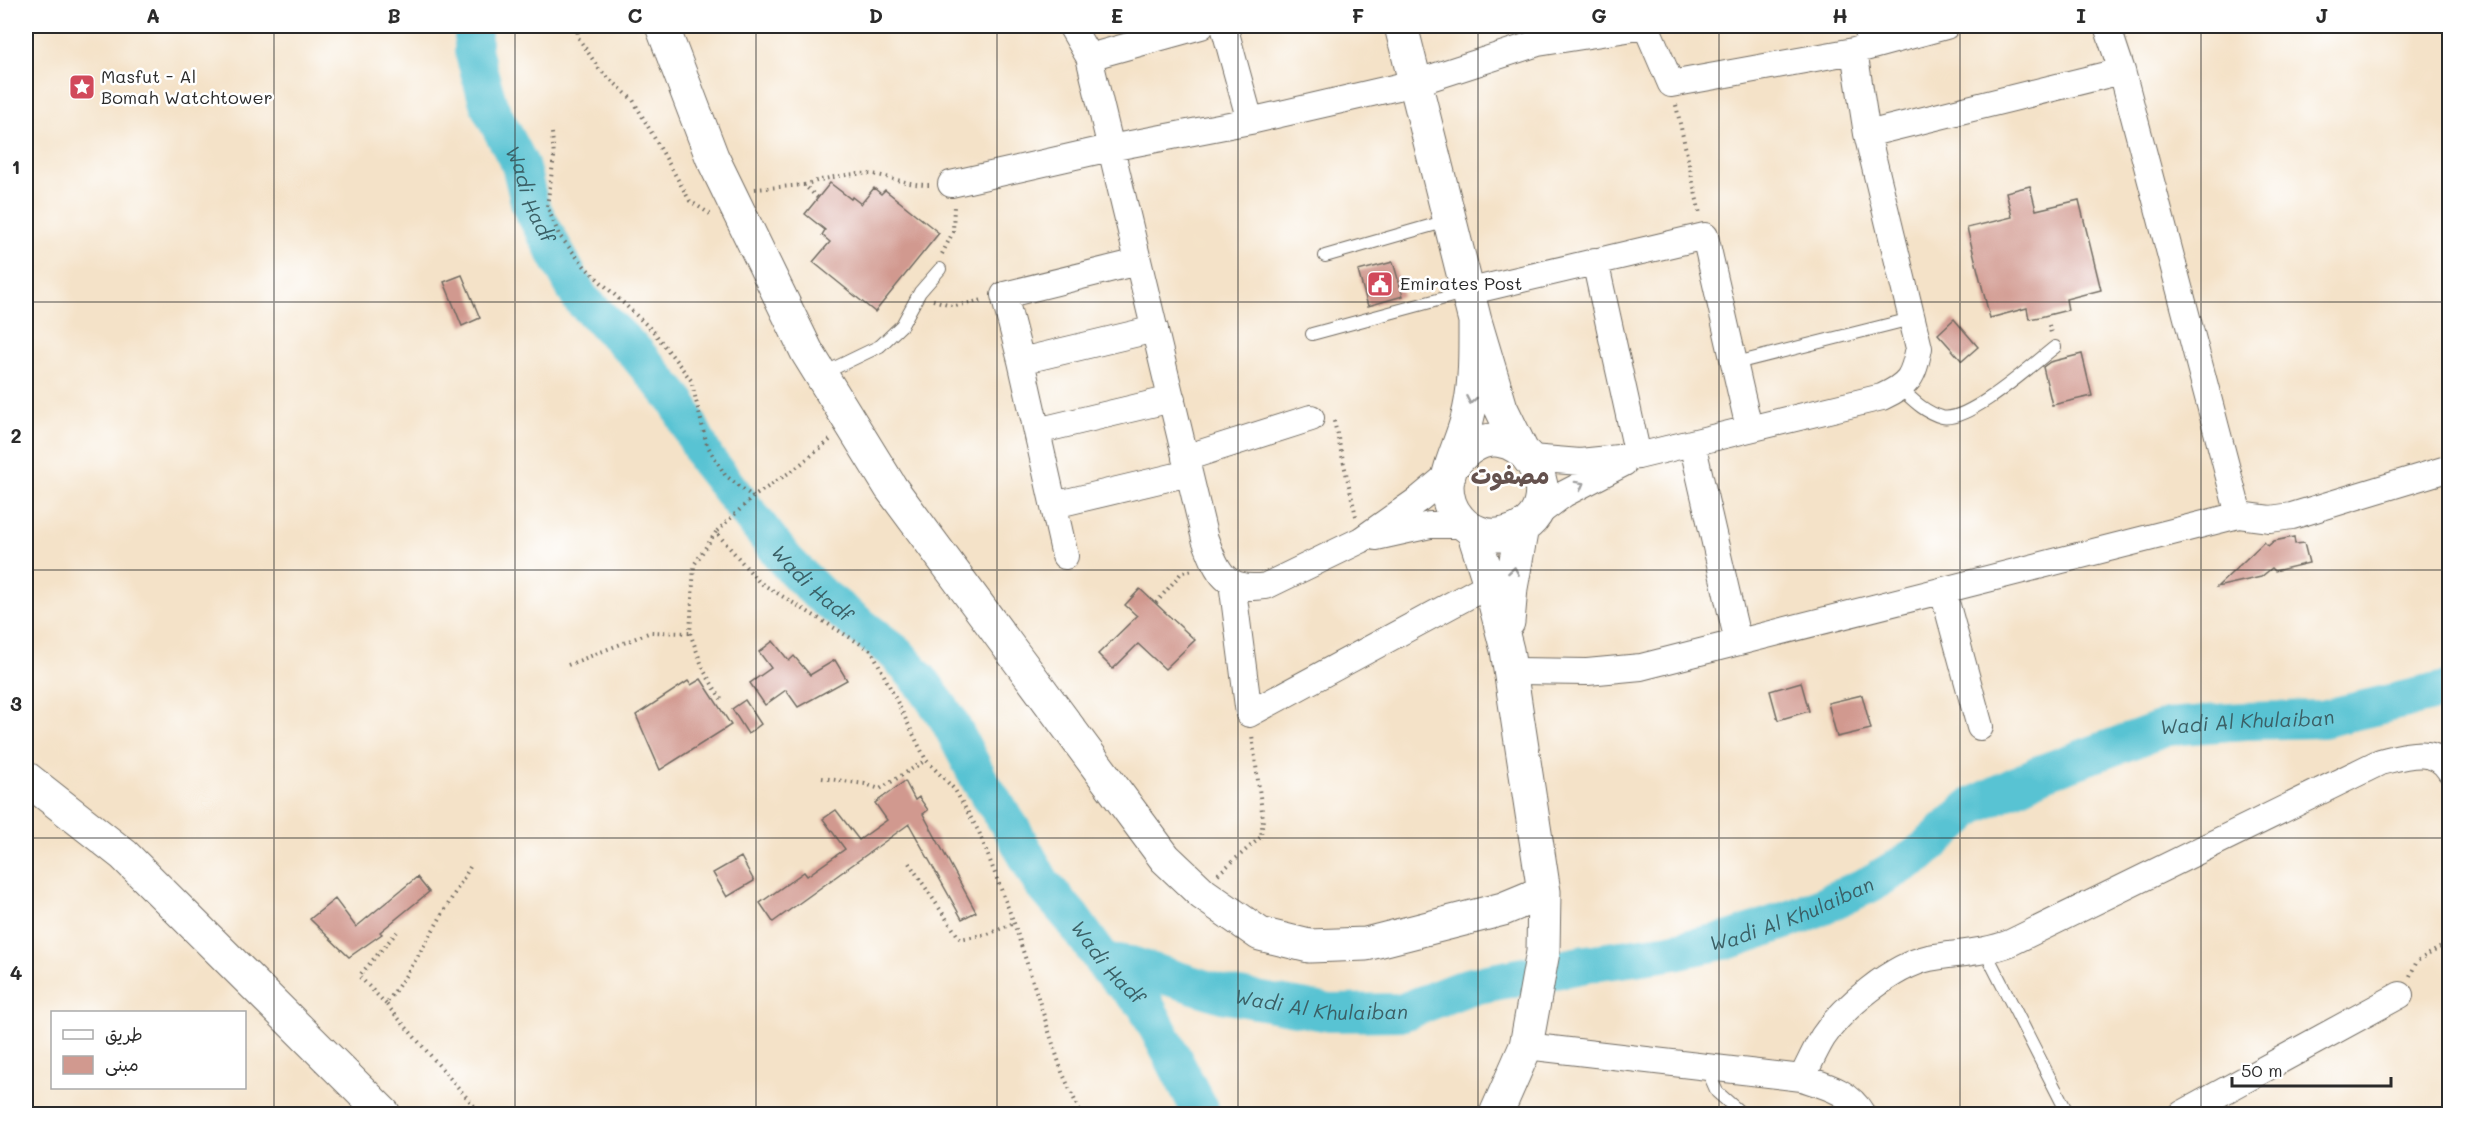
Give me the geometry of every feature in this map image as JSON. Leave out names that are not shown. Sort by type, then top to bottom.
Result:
[{"type":"street","points":[[662,26],[712,157],[807,352],[891,488],[1165,858],[1203,894],[1260,934],[1309,946],[1366,944],[1503,909],[1544,892]]},
{"type":"street","points":[[1071,26],[1089,57],[1205,539],[1223,574],[1249,714],[1490,584]]},
{"type":"street","points":[[1089,57],[1201,26]]},
{"type":"street","points":[[1224,26],[1250,121]]},
{"type":"street","points":[[1401,26],[1471,306],[1501,408],[1526,454],[1538,469],[1541,481],[1542,494],[1527,522],[1511,588],[1508,661]]},
{"type":"street","points":[[951,184],[1110,148],[1250,121],[1415,83],[1536,34],[1646,26],[1671,84],[1864,41],[1946,26]]},
{"type":"street","points":[[2107,26],[2122,71],[2239,515]]},
{"type":"street","points":[[1223,574],[1237,587],[1266,586],[1361,540],[1411,505],[1451,469],[1462,453],[1484,442],[1497,441],[1526,454],[1580,462],[1638,456],[1882,396],[1900,388],[1913,374],[1919,348],[1868,134],[1864,41]]},
{"type":"street","points":[[1868,134],[2122,71]]},
{"type":"street","points":[[1471,306],[1595,261],[1705,236],[1736,363],[1749,428]]},
{"type":"street","points":[[1595,261],[1638,456]]},
{"type":"street","points":[[1065,556],[1004,295],[1138,262]]},
{"type":"street","points":[[1471,306],[1472,394],[1468,418],[1451,469],[1448,496],[1451,507],[1469,528],[1490,584],[1508,661],[1544,892],[1543,952],[1526,1046],[1496,1114]]},
{"type":"street","points":[[1021,361],[1155,329]]},
{"type":"street","points":[[1037,431],[1172,399]]},
{"type":"street","points":[[1054,505],[1187,465],[1311,418]]},
{"type":"street","points":[[1692,443],[1738,642]]},
{"type":"street","points":[[1361,540],[1413,528],[1469,528],[1485,535],[1498,536],[1527,522],[1581,484],[1638,456]]},
{"type":"street","points":[[1508,661],[1587,672],[1641,667],[2239,515],[2270,519],[2292,516],[2450,468]]},
{"type":"street","points":[[1943,591],[1980,727]]},
{"type":"street","points":[[1802,1078],[1824,1036],[1864,994],[1900,969],[1926,959],[1985,951],[2010,943],[2380,762],[2412,754],[2430,755],[2444,762],[2450,771]]},
{"type":"street","points":[[26,778],[124,855],[384,1114]]},
{"type":"street","points":[[2182,1114],[2400,995]]},
{"type":"street","points":[[1526,1046],[1802,1078],[1838,1090],[1856,1104],[1862,1114]]},
{"type":"lane","points":[[1325,256],[1449,221]]},
{"type":"lane","points":[[821,375],[880,346],[903,325],[920,292],[940,269]]},
{"type":"lane","points":[[1312,334],[1471,306]]},
{"type":"lane","points":[[1736,363],[1911,319]]},
{"type":"lane","points":[[1900,388],[1925,411],[1945,418],[1957,416],[1978,406],[2055,347]]},
{"type":"lane","points":[[1985,951],[2068,1114]]},
{"type":"lane","points":[[1706,1066],[1717,1092],[1742,1114]]},
{"type":"path","points":[[577,26],[578,37],[599,69],[633,100],[690,201],[713,217],[735,204],[750,190],[804,185],[826,177],[876,175],[913,185],[951,184],[955,214],[953,232],[942,251],[940,269]]},
{"type":"path","points":[[1671,84],[1705,236]]},
{"type":"path","points":[[552,133],[554,157],[547,206],[559,235],[585,267],[653,331],[691,380],[707,445],[725,475],[753,497]]},
{"type":"path","points":[[804,185],[818,198]]},
{"type":"path","points":[[920,292],[935,302],[955,306],[1004,295]]},
{"type":"path","points":[[1311,418],[1332,412],[1361,540]]},
{"type":"path","points":[[721,699],[704,671],[690,633],[694,565],[716,532],[753,497],[796,468],[850,423]]},
{"type":"path","points":[[716,532],[759,582],[872,651],[926,760],[955,790],[979,832],[1014,922],[1048,1032],[1081,1114]]},
{"type":"path","points":[[1156,603],[1182,572],[1223,574]]},
{"type":"path","points":[[568,665],[651,632],[690,633]]},
{"type":"path","points":[[1203,894],[1216,876],[1261,837],[1263,819],[1249,714]]},
{"type":"path","points":[[822,778],[866,784],[880,789],[926,760]]},
{"type":"path","points":[[909,863],[960,939],[988,934],[1014,922]]},
{"type":"path","points":[[386,1004],[412,966],[470,867]]},
{"type":"path","points":[[397,932],[359,976],[482,1114]]},
{"type":"path","points":[[2400,995],[2417,961],[2450,942]]},
{"type":"building","points":[[830,183],[861,204],[874,188],[881,194],[885,190],[939,233],[875,312],[813,262],[830,242],[822,235],[825,230],[805,214]]},
{"type":"building","points":[[2030,186],[2036,210],[2079,200],[2101,290],[2066,299],[2068,310],[2029,319],[2027,308],[1990,318],[1967,228],[2012,217],[2006,192]]},
{"type":"building","name":"Emirates Post","points":[[1393,262],[1403,296],[1368,306],[1358,271]]},
{"type":"building","points":[[462,275],[480,318],[462,326],[444,282]]},
{"type":"building","points":[[1954,319],[1978,347],[1962,361],[1938,334]]},
{"type":"building","points":[[2082,354],[2092,396],[2052,405],[2043,367],[2050,362]]},
{"type":"building","points":[[2294,537],[2295,544],[2304,543],[2309,563],[2275,571],[2272,568],[2261,577],[2217,587],[2264,542],[2268,546],[2274,541]]},
{"type":"building","points":[[1140,589],[1195,640],[1165,669],[1138,644],[1113,669],[1098,654],[1137,616],[1125,605]]},
{"type":"building","points":[[773,641],[789,661],[794,656],[810,675],[835,660],[847,680],[798,707],[786,690],[765,705],[750,683],[771,668],[759,652]]},
{"type":"building","points":[[701,679],[731,725],[660,770],[636,715],[688,681],[691,685]]},
{"type":"building","points":[[1801,682],[1809,711],[1778,720],[1770,691]]},
{"type":"building","points":[[1862,695],[1871,729],[1837,737],[1828,703]]},
{"type":"building","points":[[745,700],[761,724],[748,734],[732,709]]},
{"type":"building","points":[[905,781],[915,800],[919,797],[928,810],[923,814],[976,912],[962,919],[909,824],[773,922],[760,903],[804,872],[807,876],[845,849],[823,819],[836,810],[859,840],[887,820],[875,803]]},
{"type":"building","points":[[741,857],[754,881],[727,897],[713,873]]},
{"type":"building","points":[[417,877],[429,892],[380,932],[382,934],[349,957],[310,919],[335,899],[356,927]]},
{"type":"waterway","name":"Wadi Hadf","points":[[473,26],[473,51],[489,106],[520,165],[530,205],[580,298],[636,353],[678,403],[706,459],[786,561],[818,593],[897,654],[924,685],[948,719],[980,781],[1013,831],[1041,882],[1072,918],[1110,971],[1145,1004],[1202,1114]]},
{"type":"waterway","name":"Wadi Al Khulaiban","points":[[1102,961],[1131,965],[1222,994],[1330,1013],[1403,1012],[1467,987],[1733,939],[1804,914],[1870,884],[1919,855],[1971,807],[2042,773],[2168,727],[2244,721],[2322,719],[2450,689]]},
{"type":"place","name":"Masfut - Al Bomah Watchtower","points":[[82,87]]},
{"type":"place","name":"Emirates Post","points":[[1380,284]]},
{"type":"district","name":"مصفوت","points":[[1510,476]]}]
